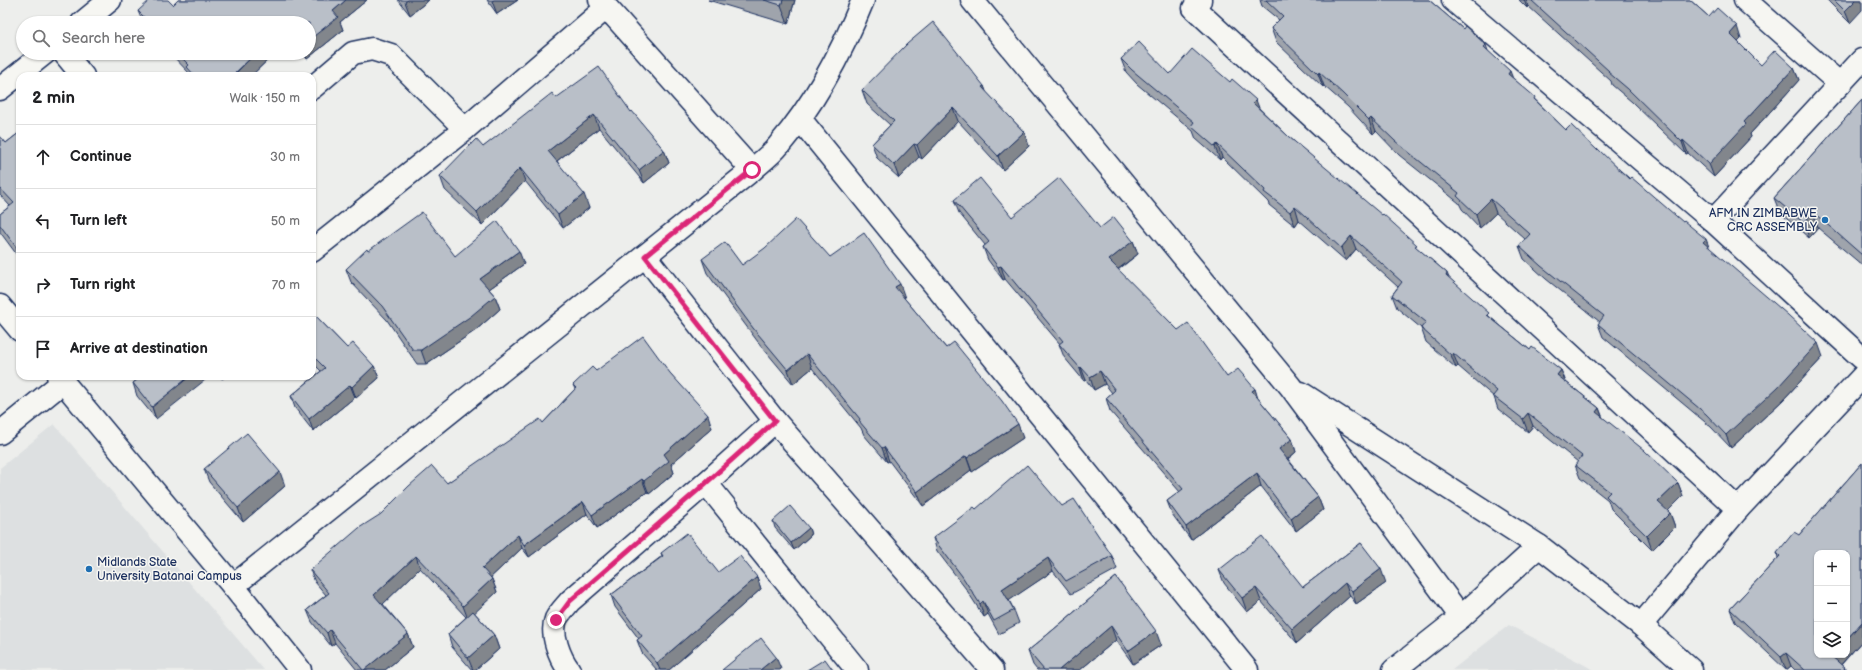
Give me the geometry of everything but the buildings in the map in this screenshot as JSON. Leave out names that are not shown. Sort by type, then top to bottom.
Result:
[{"type":"street","points":[[91,16],[110,0]]},
{"type":"street","points":[[233,586],[752,170],[778,147],[800,119],[824,81],[863,0]]},
{"type":"street","points":[[972,0],[1290,386],[1461,617]]},
{"type":"street","points":[[1200,0],[1194,8],[1738,509]]},
{"type":"street","points":[[1453,0],[1713,220],[1862,358]]},
{"type":"street","points":[[1745,0],[1840,84]]},
{"type":"street","points":[[316,248],[465,129],[603,4],[752,170]]},
{"type":"street","points":[[316,85],[353,53],[372,50],[391,55],[465,129]]},
{"type":"street","points":[[21,72],[36,60]]},
{"type":"street","points":[[70,60],[80,72]]},
{"type":"street","points":[[1713,220],[1862,60]]},
{"type":"street","points":[[0,88],[16,76]]},
{"type":"street","points":[[800,119],[1247,670]]},
{"type":"street","points":[[645,256],[775,421],[992,670]]},
{"type":"street","points":[[0,306],[16,325]]},
{"type":"street","points":[[1641,625],[1738,509],[1862,377]]},
{"type":"street","points":[[0,433],[60,380]]},
{"type":"street","points":[[62,380],[233,586],[300,670]]},
{"type":"street","points":[[1290,386],[1539,546],[1641,625],[1691,670]]},
{"type":"street","points":[[569,670],[562,661],[555,641],[556,620],[570,601],[775,421]]},
{"type":"street","points":[[706,483],[857,670]]},
{"type":"street","points":[[1394,670],[1461,617],[1539,546]]},
{"type":"shaded area","name":"Midlands State University Batanai Campus","points":[[54,424],[264,670],[0,670],[0,468]]},
{"type":"shaded area","points":[[1509,625],[1594,670],[1452,670]]},
{"type":"place","name":"AFM IN ZIMBABWE CRC ASSEMBLY","points":[[1825,220]]},
{"type":"place","name":"Midlands State University Batanai Campus","points":[[89,569]]},
{"type":"route","points":[[556,620],[570,601],[775,421],[645,256],[752,170]]}]
